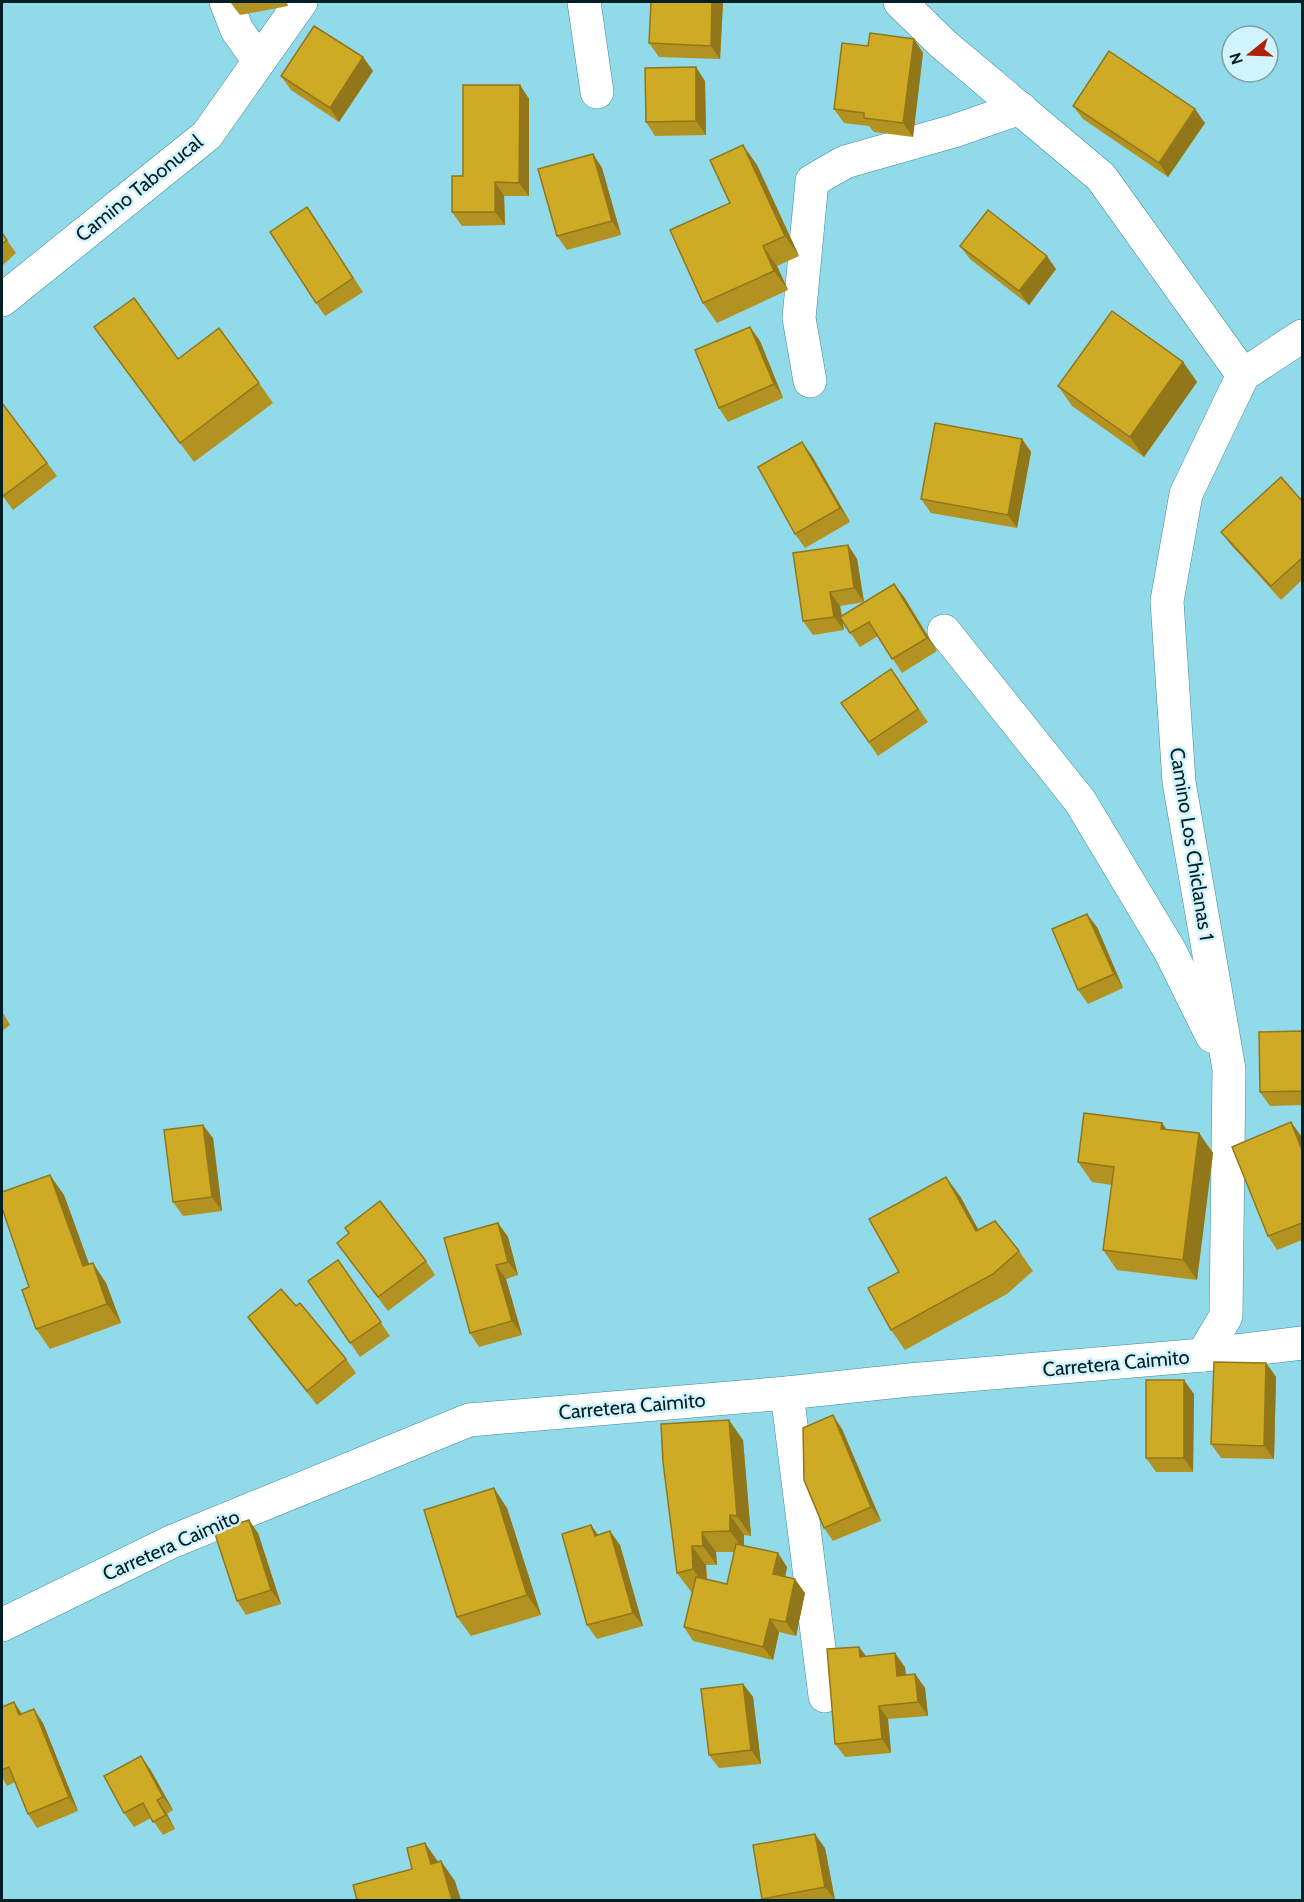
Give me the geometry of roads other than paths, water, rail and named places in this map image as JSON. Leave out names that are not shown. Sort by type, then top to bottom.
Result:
[{"type":"street","points":[[226,2],[237,30],[259,61]]},
{"type":"street","name":"Camino Tabonucal","points":[[2,300],[207,135],[301,2]]},
{"type":"street","points":[[584,2],[597,92]]},
{"type":"street","points":[[900,2],[943,44],[1101,177],[1244,375],[1302,336]]},
{"type":"street","points":[[810,381],[799,318],[812,181],[845,162],[954,131],[1020,108]]},
{"type":"street","name":"Camino Los Chiclanas 1","points":[[1203,1355],[1226,1316],[1229,1069],[1179,782],[1167,601],[1186,494],[1244,375]]},
{"type":"street","points":[[944,631],[1080,801],[1170,951],[1229,1069]]},
{"type":"street","name":"Carretera Caimito","points":[[2,1625],[171,1542],[469,1420],[787,1394],[909,1380],[1203,1355],[1302,1343]]},
{"type":"street","points":[[787,1394],[825,1696]]}]
